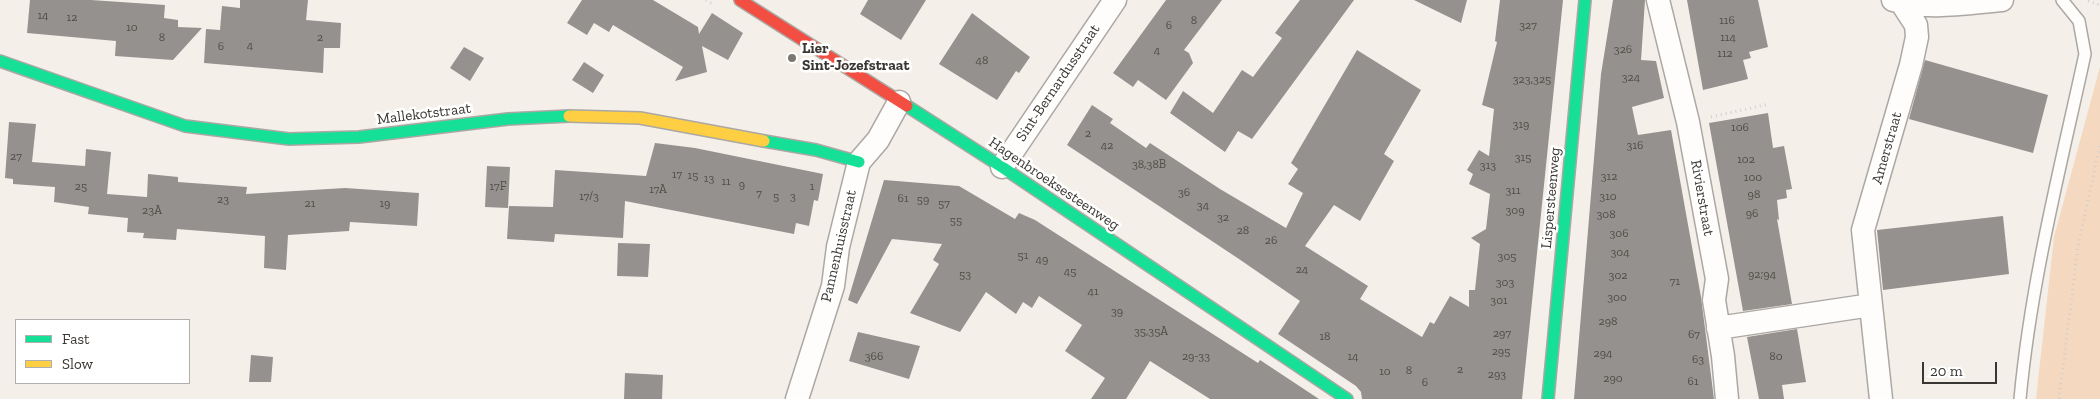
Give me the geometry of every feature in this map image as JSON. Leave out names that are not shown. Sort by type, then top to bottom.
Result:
[{"type":"street","name":"Hagenbroeksesteenweg","points":[[740,0],[1002,167],[1347,399]]},
{"type":"street","name":"Sint-Bernardusstraat","points":[[1002,167],[1115,0]]},
{"type":"street","name":"Lispersteenweg","points":[[1548,399],[1585,0]]},
{"type":"street","name":"Rivierstraat","points":[[1658,0],[1688,122],[1717,279],[1714,300],[1727,399]]},
{"type":"street","name":"Amerstraat","points":[[1897,1],[1954,5],[2002,0]]},
{"type":"street","name":"Amerstraat","points":[[1881,399],[1863,230],[1911,65],[1917,37],[1916,25],[1897,1]]},
{"type":"street","name":"Mallekotstraat","points":[[0,61],[185,126],[289,139],[359,137],[508,118],[568,116],[631,118],[816,150],[859,162]]},
{"type":"street","name":"Pannenhuisstraat","points":[[797,399],[833,286],[838,247],[859,162],[878,140],[900,102]]},
{"type":"street","points":[[1718,328],[1871,304]]},
{"type":"lane","points":[[2020,399],[2038,262],[2085,54],[2079,21],[2062,0]]},
{"type":"path","points":[[1688,122],[1769,104]]},
{"type":"path","points":[[2059,399],[2078,247],[2100,144]]},
{"type":"shaded area","points":[[2100,67],[2100,399],[2036,399],[2054,237]]},
{"type":"building","points":[[30,0],[91,0],[165,5],[164,18],[178,20],[178,27],[202,28],[173,60],[115,56],[116,41],[27,33]]},
{"type":"building","points":[[240,0],[308,0],[306,20],[341,23],[340,48],[324,48],[323,73],[204,63],[206,29],[220,30],[222,6],[240,8]]},
{"type":"building","points":[[582,0],[653,0],[698,27],[699,34],[712,13],[743,33],[728,60],[702,46],[707,72],[675,81],[683,67],[613,25],[609,32],[594,23],[587,35],[567,23]]},
{"type":"building","points":[[868,0],[926,0],[901,40],[860,14]]},
{"type":"building","points":[[1166,0],[1222,0],[1184,50],[1189,53],[1193,63],[1166,100],[1138,80],[1133,87],[1113,73]]},
{"type":"building","points":[[1300,0],[1354,0],[1252,139],[1238,131],[1225,152],[1170,113],[1183,91],[1213,113],[1242,70],[1253,77],[1282,38],[1275,33]]},
{"type":"building","points":[[1414,0],[1467,0],[1461,23]]},
{"type":"building","points":[[1500,0],[1563,0],[1522,399],[1362,399],[1361,392],[1356,386],[1278,334],[1300,301],[1067,145],[1092,105],[1113,119],[1110,123],[1146,148],[1150,143],[1220,189],[1286,228],[1303,193],[1288,184],[1298,169],[1291,163],[1357,50],[1421,90],[1384,154],[1394,161],[1360,221],[1334,205],[1305,246],[1368,286],[1360,299],[1422,337],[1430,322],[1434,324],[1450,296],[1469,307],[1469,290],[1475,290],[1480,244],[1471,238],[1486,229],[1490,194],[1469,184],[1473,174],[1467,170],[1479,150],[1489,156],[1494,109],[1482,105],[1497,42],[1495,41]]},
{"type":"building","points":[[1613,0],[1645,0],[1641,60],[1656,61],[1664,98],[1632,107],[1638,135],[1671,130],[1701,297],[1714,399],[1574,399],[1601,74]]},
{"type":"building","points":[[1687,0],[1758,0],[1768,47],[1749,52],[1751,58],[1743,60],[1748,79],[1703,90]]},
{"type":"building","points":[[972,13],[1030,57],[1019,73],[1016,71],[997,100],[939,64]]},
{"type":"building","points":[[464,47],[484,58],[470,81],[450,68]]},
{"type":"building","points":[[1925,60],[2048,95],[2033,153],[1909,119]]},
{"type":"building","points":[[584,62],[604,75],[593,93],[572,80]]},
{"type":"building","points":[[1768,113],[1773,148],[1784,146],[1792,189],[1786,190],[1787,198],[1777,200],[1779,220],[1777,219],[1792,304],[1743,311],[1709,123]]},
{"type":"building","points":[[9,122],[36,124],[32,162],[85,166],[86,149],[111,152],[107,194],[147,197],[148,174],[178,177],[178,182],[247,187],[246,194],[345,188],[419,193],[417,226],[350,222],[349,231],[288,235],[286,270],[264,268],[265,236],[177,229],[176,240],[143,238],[144,233],[127,232],[128,218],[88,214],[89,207],[54,202],[55,187],[13,184],[13,179],[5,178]]},
{"type":"building","points":[[655,143],[695,148],[823,174],[818,201],[814,200],[809,226],[796,223],[794,234],[625,201],[623,238],[555,234],[554,242],[507,239],[509,206],[553,207],[555,170],[646,176]]},
{"type":"building","points":[[487,166],[510,167],[508,208],[485,207]]},
{"type":"building","points":[[884,180],[959,186],[1015,219],[1019,213],[1035,220],[1258,363],[1260,360],[1319,399],[1210,399],[1150,361],[1126,399],[1091,399],[1105,378],[1065,351],[1082,325],[1039,296],[1032,308],[1023,302],[1016,314],[986,292],[960,332],[910,313],[939,264],[933,260],[942,244],[892,239],[857,304],[848,300]]},
{"type":"building","points":[[2003,216],[2009,274],[1883,290],[1877,230]]},
{"type":"building","points":[[618,243],[650,244],[648,277],[617,276]]},
{"type":"building","points":[[1797,329],[1806,382],[1782,385],[1784,399],[1759,399],[1747,337]]},
{"type":"building","points":[[858,332],[920,346],[909,379],[849,361]]},
{"type":"building","points":[[251,355],[273,357],[271,382],[249,382]]},
{"type":"building","points":[[625,373],[663,375],[662,399],[624,399]]},
{"type":"traffic: fast","points":[[1548,399],[1585,0]]},
{"type":"traffic: fast","points":[[0,61],[185,126],[289,139],[359,137],[508,119],[569,116]]},
{"type":"traffic: fast","points":[[907,106],[1002,167],[1347,399]]},
{"type":"traffic: fast","points":[[764,141],[816,150],[859,162]]},
{"type":"traffic: slow","points":[[569,116],[640,118],[764,141]]},
{"type":"traffic: jam","points":[[740,0],[907,106]]},
{"type":"place","name":"Lier Sint-Jozefstraat","points":[[792,58]]}]
